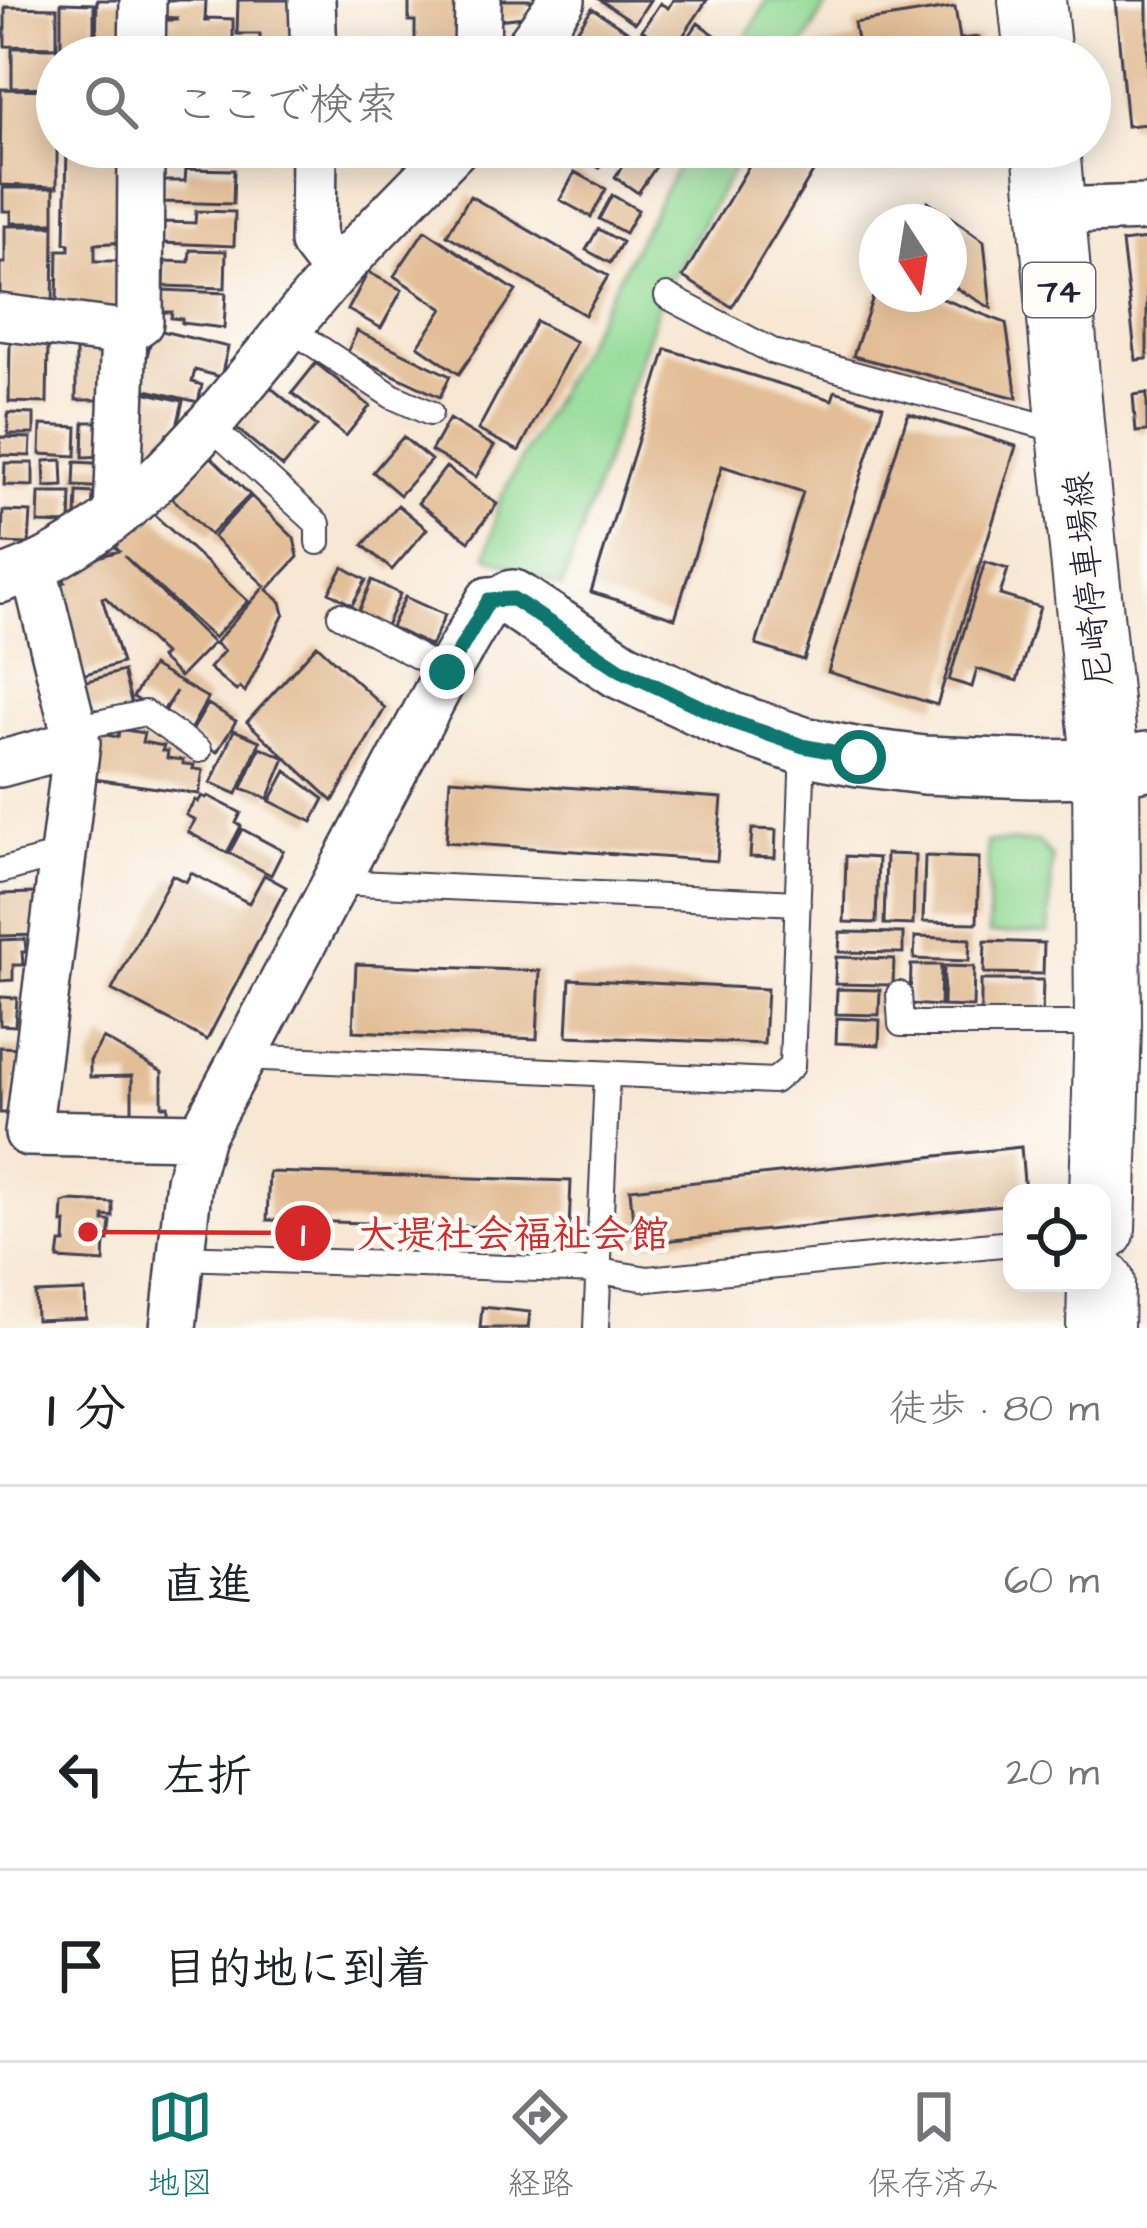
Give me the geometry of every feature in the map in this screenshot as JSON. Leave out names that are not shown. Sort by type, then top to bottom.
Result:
[{"type":"main road","points":[[1032,0],[1036,36]]},
{"type":"main road","name":"尼崎停車場線","points":[[1048,168],[1071,433],[1126,765],[1108,1024],[1103,1184]]},
{"type":"main road","points":[[1100,1328],[1101,1292]]},
{"type":"street","points":[[142,0],[142,36]]},
{"type":"street","points":[[312,0],[313,36]]},
{"type":"street","points":[[477,36],[478,0]]},
{"type":"street","points":[[542,36],[562,0]]},
{"type":"street","points":[[0,317],[124,333],[140,322],[141,168]]},
{"type":"street","points":[[314,168],[313,242],[336,272]]},
{"type":"street","points":[[201,1136],[14,1133],[65,853],[76,735],[17,574],[133,504],[208,424],[336,272],[437,168]]},
{"type":"street","points":[[1053,211],[1147,208]]},
{"type":"street","points":[[117,515],[124,333]]},
{"type":"street","points":[[173,1328],[189,1181],[201,1136],[489,600],[513,599],[621,670],[733,722],[803,746],[924,765],[1032,770],[1126,765]]},
{"type":"street","points":[[0,764],[76,735]]},
{"type":"lane","points":[[667,296],[774,352],[1071,433]]},
{"type":"lane","points":[[289,328],[392,396],[430,413]]},
{"type":"lane","points":[[208,424],[318,524],[318,542]]},
{"type":"lane","points":[[340,616],[447,672]]},
{"type":"lane","points":[[76,735],[145,713],[199,750]]},
{"type":"lane","points":[[242,1057],[775,1082],[792,1066],[803,746]]},
{"type":"lane","points":[[0,871],[65,853]]},
{"type":"lane","points":[[335,882],[798,903]]},
{"type":"lane","points":[[899,994],[901,1024],[1108,1024]]},
{"type":"lane","points":[[596,1328],[607,1074]]},
{"type":"lane","points":[[179,1257],[599,1271],[648,1279],[1003,1244]]},
{"type":"green space","points":[[767,0],[829,0],[809,36],[747,36]]},
{"type":"green space","points":[[677,168],[734,168],[663,293],[562,587],[487,556],[499,501]]},
{"type":"green space","points":[[987,842],[1039,842],[1052,858],[1049,933],[989,934]]},
{"type":"building","points":[[97,0],[130,0],[129,36],[96,36]]},
{"type":"building","points":[[154,0],[206,0],[205,21],[233,19],[233,36],[152,36],[153,20],[177,20],[153,17]]},
{"type":"building","points":[[238,0],[292,0],[297,36],[237,34]]},
{"type":"building","points":[[409,0],[465,0],[465,36],[415,36],[415,21],[409,21]]},
{"type":"building","points":[[496,0],[531,3],[523,17],[497,20]]},
{"type":"building","points":[[600,0],[650,0],[635,23]]},
{"type":"building","points":[[673,0],[707,0],[683,36],[651,36],[642,30],[660,3],[668,8]]},
{"type":"building","points":[[1115,0],[1147,0],[1147,124],[1127,126]]},
{"type":"building","points":[[61,3],[94,4],[94,36],[61,36]]},
{"type":"building","points":[[5,7],[57,8],[57,36],[36,36],[36,47],[5,46]]},
{"type":"building","points":[[955,7],[960,36],[856,36],[854,23]]},
{"type":"building","points":[[592,8],[630,33],[628,36],[573,36]]},
{"type":"building","points":[[698,23],[716,36],[689,36]]},
{"type":"building","points":[[12,48],[36,48],[36,87],[12,88]]},
{"type":"building","points":[[1,89],[36,90],[36,168],[57,168],[57,187],[0,185]]},
{"type":"building","points":[[67,168],[129,168],[127,242],[95,244],[95,261],[123,261],[121,310],[78,310],[77,303],[57,303],[58,250],[69,250],[65,243]]},
{"type":"building","points":[[621,168],[655,168],[638,193],[615,177]]},
{"type":"building","points":[[748,168],[815,168],[732,307],[683,277]]},
{"type":"building","points":[[186,169],[234,170],[233,204],[163,202],[163,181],[185,181]]},
{"type":"building","points":[[575,172],[606,189],[591,217],[560,200]]},
{"type":"building","points":[[3,188],[54,188],[54,223],[11,223],[11,211],[3,211]]},
{"type":"building","points":[[612,195],[638,210],[625,233],[599,219]]},
{"type":"building","points":[[470,196],[608,276],[585,315],[447,235]]},
{"type":"building","points":[[196,211],[235,212],[234,246],[163,243],[164,222],[195,223]]},
{"type":"building","points":[[5,226],[54,226],[53,312],[0,295]]},
{"type":"building","points":[[598,229],[622,242],[610,263],[586,250]]},
{"type":"building","points":[[967,229],[984,241],[991,308],[967,294]]},
{"type":"building","points":[[425,230],[516,291],[459,374],[418,346],[443,309],[394,276]]},
{"type":"building","points":[[1147,239],[1147,359],[1136,360],[1122,242]]},
{"type":"building","points":[[190,250],[226,251],[225,288],[164,286],[165,261],[189,262]]},
{"type":"building","points":[[368,272],[402,290],[381,328],[348,310]]},
{"type":"building","points":[[162,290],[226,293],[224,328],[182,323],[182,319],[171,318],[172,312],[160,312]]},
{"type":"building","points":[[967,308],[1006,323],[1017,398],[853,356],[868,312],[967,312]]},
{"type":"building","points":[[536,321],[576,342],[519,451],[478,430]]},
{"type":"building","points":[[154,329],[228,347],[221,377],[195,370],[192,382],[202,385],[198,402],[134,387]]},
{"type":"building","points":[[357,331],[450,376],[440,397],[347,353]]},
{"type":"building","points":[[10,342],[48,342],[47,403],[9,402]]},
{"type":"building","points":[[666,349],[832,400],[835,391],[883,406],[804,660],[756,645],[803,492],[722,466],[675,618],[591,592]]},
{"type":"building","points":[[76,351],[113,351],[113,400],[76,400]]},
{"type":"building","points":[[316,363],[370,406],[346,436],[292,393]]},
{"type":"building","points":[[269,386],[317,426],[283,467],[235,427]]},
{"type":"building","points":[[139,391],[183,401],[175,435],[167,434],[164,448],[132,482]]},
{"type":"building","points":[[1147,393],[1147,431],[1136,432],[1133,395]]},
{"type":"building","points":[[8,413],[34,414],[34,434],[8,434]]},
{"type":"building","points":[[908,413],[1016,446],[937,705],[828,672]]},
{"type":"building","points":[[449,419],[494,446],[476,477],[431,451]]},
{"type":"building","points":[[84,422],[112,422],[112,456],[83,457]]},
{"type":"building","points":[[41,425],[77,427],[76,456],[40,454]]},
{"type":"building","points":[[0,437],[31,438],[30,456],[0,455]]},
{"type":"building","points":[[403,437],[431,460],[400,495],[373,472]]},
{"type":"building","points":[[210,456],[250,495],[210,535],[171,497]]},
{"type":"building","points":[[62,460],[63,486],[45,487],[44,461]]},
{"type":"building","points":[[75,462],[109,464],[108,488],[74,486]]},
{"type":"building","points":[[5,463],[33,463],[33,486],[4,485]]},
{"type":"building","points":[[446,467],[497,504],[469,541],[418,503]]},
{"type":"building","points":[[77,492],[93,493],[92,519],[76,519]]},
{"type":"building","points":[[39,493],[71,493],[70,524],[38,523]]},
{"type":"building","points":[[251,496],[294,538],[298,557],[267,590],[281,602],[284,614],[245,692],[240,687],[236,691],[209,668],[224,651],[215,643],[265,586],[213,537]]},
{"type":"building","points":[[398,505],[427,529],[392,570],[363,545]]},
{"type":"building","points":[[149,510],[248,601],[214,638],[124,556],[213,643],[180,677],[160,658],[164,654],[105,597],[122,663],[76,677],[49,587],[65,582],[61,568],[119,551],[115,547]]},
{"type":"building","points":[[3,511],[31,512],[29,544],[2,543]]},
{"type":"building","points":[[985,562],[1008,569],[1000,595],[1040,607],[1017,681],[977,669],[972,687],[949,680]]},
{"type":"building","points":[[343,567],[366,580],[352,605],[329,592]]},
{"type":"building","points":[[372,580],[400,594],[385,628],[357,614]]},
{"type":"building","points":[[405,597],[445,615],[431,646],[391,627]]},
{"type":"building","points":[[317,645],[385,708],[333,801],[247,722]]},
{"type":"building","points":[[152,666],[208,698],[190,730],[163,715],[176,691],[161,714],[133,697]]},
{"type":"building","points":[[123,671],[133,709],[92,710],[80,683]]},
{"type":"building","points":[[208,704],[236,721],[217,752],[189,736]]},
{"type":"building","points":[[119,729],[144,733],[142,742],[164,746],[167,758],[203,770],[199,794],[87,778],[94,733],[118,737]]},
{"type":"building","points":[[234,730],[260,741],[237,794],[211,783]]},
{"type":"building","points":[[260,747],[285,758],[268,799],[242,788]]},
{"type":"building","points":[[286,771],[324,799],[312,822],[270,801]]},
{"type":"building","points":[[450,779],[722,798],[717,861],[446,842]]},
{"type":"building","points":[[202,796],[241,813],[236,823],[241,826],[227,853],[188,832],[195,820],[186,815]]},
{"type":"building","points":[[242,829],[283,851],[271,875],[229,853]]},
{"type":"building","points":[[752,829],[776,830],[775,858],[750,857]]},
{"type":"building","points":[[886,854],[915,855],[913,925],[884,924]]},
{"type":"building","points":[[846,856],[878,858],[876,923],[844,922]]},
{"type":"building","points":[[925,856],[979,858],[977,923],[923,922]]},
{"type":"building","points":[[191,873],[249,903],[264,875],[286,887],[207,1040],[112,990],[172,875],[186,882]]},
{"type":"building","points":[[36,893],[37,935],[0,936],[0,894]]},
{"type":"building","points":[[840,932],[903,933],[903,953],[839,952]]},
{"type":"building","points":[[915,937],[970,939],[969,961],[914,959]]},
{"type":"building","points":[[25,939],[23,965],[13,965],[13,980],[0,981],[0,940]]},
{"type":"building","points":[[985,941],[1044,943],[1043,974],[984,973]]},
{"type":"building","points":[[836,957],[894,959],[893,985],[835,984]]},
{"type":"building","points":[[356,964],[540,971],[537,1039],[353,1031]]},
{"type":"building","points":[[911,965],[941,965],[940,1006],[910,1004]]},
{"type":"building","points":[[944,966],[974,967],[973,1007],[943,1006]]},
{"type":"building","points":[[570,979],[767,989],[764,1044],[567,1036]]},
{"type":"building","points":[[981,980],[1043,980],[1042,1016],[981,1016]]},
{"type":"building","points":[[837,989],[880,990],[879,1015],[836,1014]]},
{"type":"building","points":[[0,997],[17,998],[15,1026],[0,1025]]},
{"type":"building","points":[[837,1018],[880,1020],[879,1045],[836,1043]]},
{"type":"building","points":[[103,1038],[162,1072],[162,1106],[168,1106],[168,1114],[132,1114],[132,1076],[90,1077],[90,1061]]},
{"type":"building","points":[[0,1047],[22,1048],[8,1113],[0,1113]]},
{"type":"building","points":[[1021,1147],[1024,1184],[1003,1184],[1003,1205],[635,1244],[630,1189]]},
{"type":"building","points":[[269,1172],[571,1181],[569,1229],[267,1220]]},
{"type":"building","points":[[63,1203],[113,1203],[113,1217],[104,1216],[104,1221],[111,1221],[104,1262],[58,1259],[60,1243],[65,1243]]},
{"type":"building","points":[[85,1291],[86,1318],[36,1320],[35,1293]]},
{"type":"building","points":[[482,1307],[530,1312],[528,1328],[480,1328]]},
{"type":"place","name":"大堤社会福祉会館","points":[[88,1232]]},
{"type":"route","points":[[447,672],[489,600],[513,599],[621,670],[733,722],[803,746],[859,757]]}]
